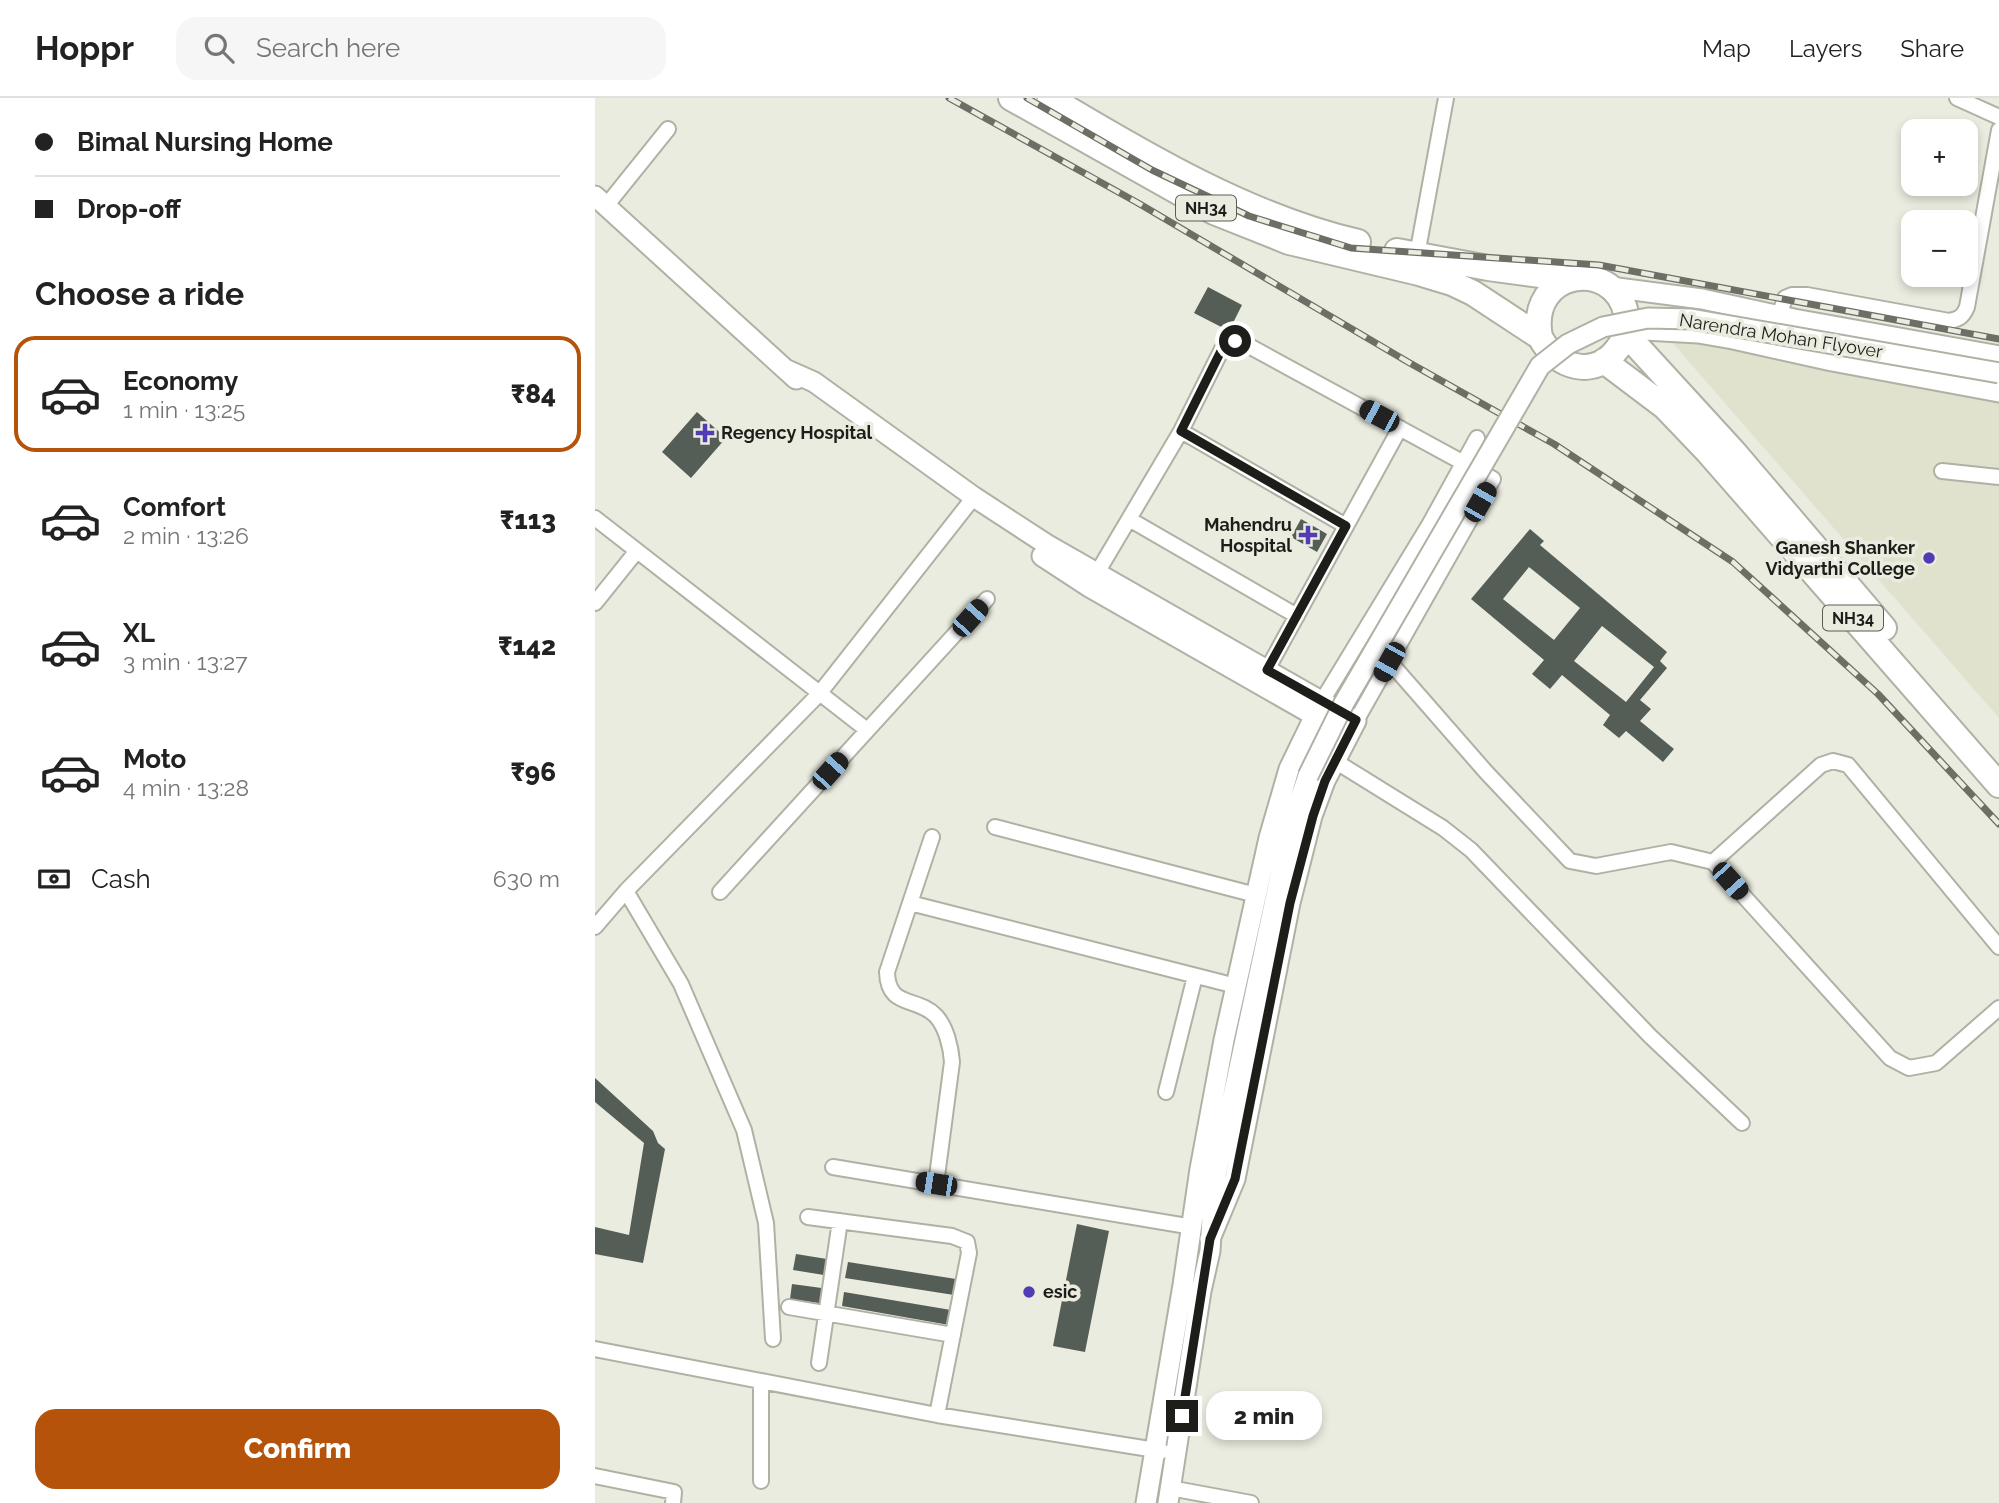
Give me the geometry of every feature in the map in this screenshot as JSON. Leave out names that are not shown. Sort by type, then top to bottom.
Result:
[{"type":"highway","name":"NH34","points":[[1011,98],[1214,212],[1289,242],[1419,272],[1452,283],[1473,293],[1540,337],[1546,349],[1566,364],[1579,367],[1604,361],[1665,407],[1708,452],[1999,785]]},
{"type":"highway","name":"NH34","points":[[1050,98],[1219,192],[1274,216],[1332,236],[1488,268],[1597,280],[1610,287],[1624,306],[1626,331],[1734,452],[1999,760]]},
{"type":"highway","points":[[1540,337],[1537,323],[1543,303],[1556,286],[1569,279]]},
{"type":"highway","points":[[1604,361],[1614,354],[1626,331]]},
{"type":"main road","points":[[601,201],[787,370],[805,390],[1091,588],[1352,728],[1335,761],[1313,816],[1290,903],[1235,1179],[1210,1239],[1169,1495]]},
{"type":"main road","points":[[1610,287],[1702,299],[1779,316],[1999,356]]},
{"type":"main road","name":"Narendra Mohan Flyover","points":[[1210,1239],[1214,1185],[1291,825],[1308,776],[1344,703],[1540,366],[1568,344],[1603,327],[1648,318],[1691,319],[1999,373]]},
{"type":"main road","points":[[1626,331],[1698,333],[1999,393]]},
{"type":"main road","points":[[970,502],[1267,670],[1318,709]]},
{"type":"main road","points":[[1146,1503],[1186,1255],[1193,1227],[1202,1156],[1236,986],[1256,895],[1289,769],[1318,709]]},
{"type":"main road","name":"Narendra Mohan Flyover","points":[[1193,1227],[1214,1185]]},
{"type":"street","points":[[1417,255],[1446,98]]},
{"type":"street","points":[[1957,98],[1999,117]]},
{"type":"street","points":[[601,201],[668,129]]},
{"type":"street","points":[[1779,316],[1785,298],[1807,295],[1949,321],[1963,316],[1967,307],[1999,130]]},
{"type":"street","points":[[1097,573],[1181,431],[1222,349],[1235,341],[1249,345],[1493,479],[1352,728]]},
{"type":"street","points":[[1267,670],[1400,428]]},
{"type":"street","points":[[1181,431],[1346,526]]},
{"type":"street","points":[[1318,709],[1429,525],[1477,438]]},
{"type":"street","points":[[1943,471],[1999,477]]},
{"type":"street","points":[[595,927],[626,891],[819,694],[970,502]]},
{"type":"street","points":[[595,517],[636,552],[867,730]]},
{"type":"street","points":[[1129,519],[1297,616]]},
{"type":"street","points":[[595,603],[636,552]]},
{"type":"street","points":[[720,892],[987,600]]},
{"type":"street","points":[[1389,662],[1486,772],[1570,861],[1596,866],[1671,852],[1713,862],[1890,1059],[1909,1068],[1936,1063],[1999,1008]]},
{"type":"street","points":[[1335,761],[1443,828],[1471,850],[1650,1036],[1742,1123]]},
{"type":"street","points":[[1713,862],[1821,765],[1833,761],[1848,765],[1999,947]]},
{"type":"street","points":[[995,827],[1256,895]]},
{"type":"street","points":[[932,837],[887,972],[887,986],[896,997],[937,1017],[951,1049],[952,1062],[936,1184]]},
{"type":"street","points":[[626,891],[681,984],[744,1130],[766,1223],[773,1339]]},
{"type":"street","points":[[910,903],[1236,986]]},
{"type":"street","points":[[1165,1092],[1195,976]]},
{"type":"street","points":[[833,1167],[1193,1227]]},
{"type":"street","points":[[808,1217],[952,1236],[967,1242],[969,1253],[937,1415]]},
{"type":"street","points":[[819,1363],[840,1221]]},
{"type":"street","points":[[789,1307],[953,1335]]},
{"type":"street","points":[[595,1349],[937,1415],[1176,1454]]},
{"type":"street","points":[[761,1381],[761,1481]]},
{"type":"street","points":[[595,1476],[674,1492],[673,1503]]},
{"type":"street","points":[[1169,1495],[1251,1503]]},
{"type":"shaded area","name":"Ganesh Shanker Vidyarthi College","points":[[1670,340],[1791,357],[1999,399],[1999,718]]},
{"type":"building","points":[[1208,287],[1242,305],[1229,331],[1194,313]]},
{"type":"building","points":[[697,412],[726,438],[691,478],[662,452]]},
{"type":"building","points":[[1301,519],[1327,534],[1317,552],[1291,537]]},
{"type":"building","points":[[1530,529],[1544,541],[1540,545],[1667,652],[1660,661],[1667,668],[1640,700],[1651,709],[1640,721],[1674,749],[1663,762],[1626,731],[1619,738],[1603,725],[1610,715],[1562,675],[1550,689],[1532,674],[1544,660],[1471,599]],"holes":[[[1529,567],[1580,608],[1554,640],[1503,599]],[[1602,626],[1654,667],[1626,702],[1574,661]]]},
{"type":"building","points":[[595,1078],[653,1131],[658,1143],[665,1149],[643,1263],[595,1254],[595,1227],[629,1235],[644,1143],[595,1102]]},
{"type":"building","points":[[1077,1224],[1109,1231],[1085,1352],[1053,1346]]},
{"type":"building","points":[[796,1254],[833,1260],[830,1276],[793,1270]]},
{"type":"building","points":[[848,1262],[956,1279],[954,1295],[845,1278]]},
{"type":"building","points":[[792,1284],[829,1289],[826,1304],[790,1299]]},
{"type":"building","points":[[844,1292],[951,1310],[949,1325],[842,1306]]},
{"type":"railway","points":[[949,98],[1138,203],[1408,362],[1554,444],[1733,562],[1878,694],[1999,824]]},
{"type":"railway","points":[[1027,98],[1152,170],[1249,216],[1351,248],[1599,265],[1999,339]]},
{"type":"place","name":"Regency Hospital","points":[[705,433]]},
{"type":"place","name":"Mahendru Hospital","points":[[1308,535]]},
{"type":"place","name":"Ganesh Shanker Vidyarthi College","points":[[1929,558]]},
{"type":"place","name":"esic","points":[[1029,1292]]},
{"type":"route","points":[[1182,1416],[1210,1239],[1235,1179],[1290,903],[1325,781],[1356,720],[1267,670],[1346,526],[1181,431],[1222,349],[1235,341]]}]
